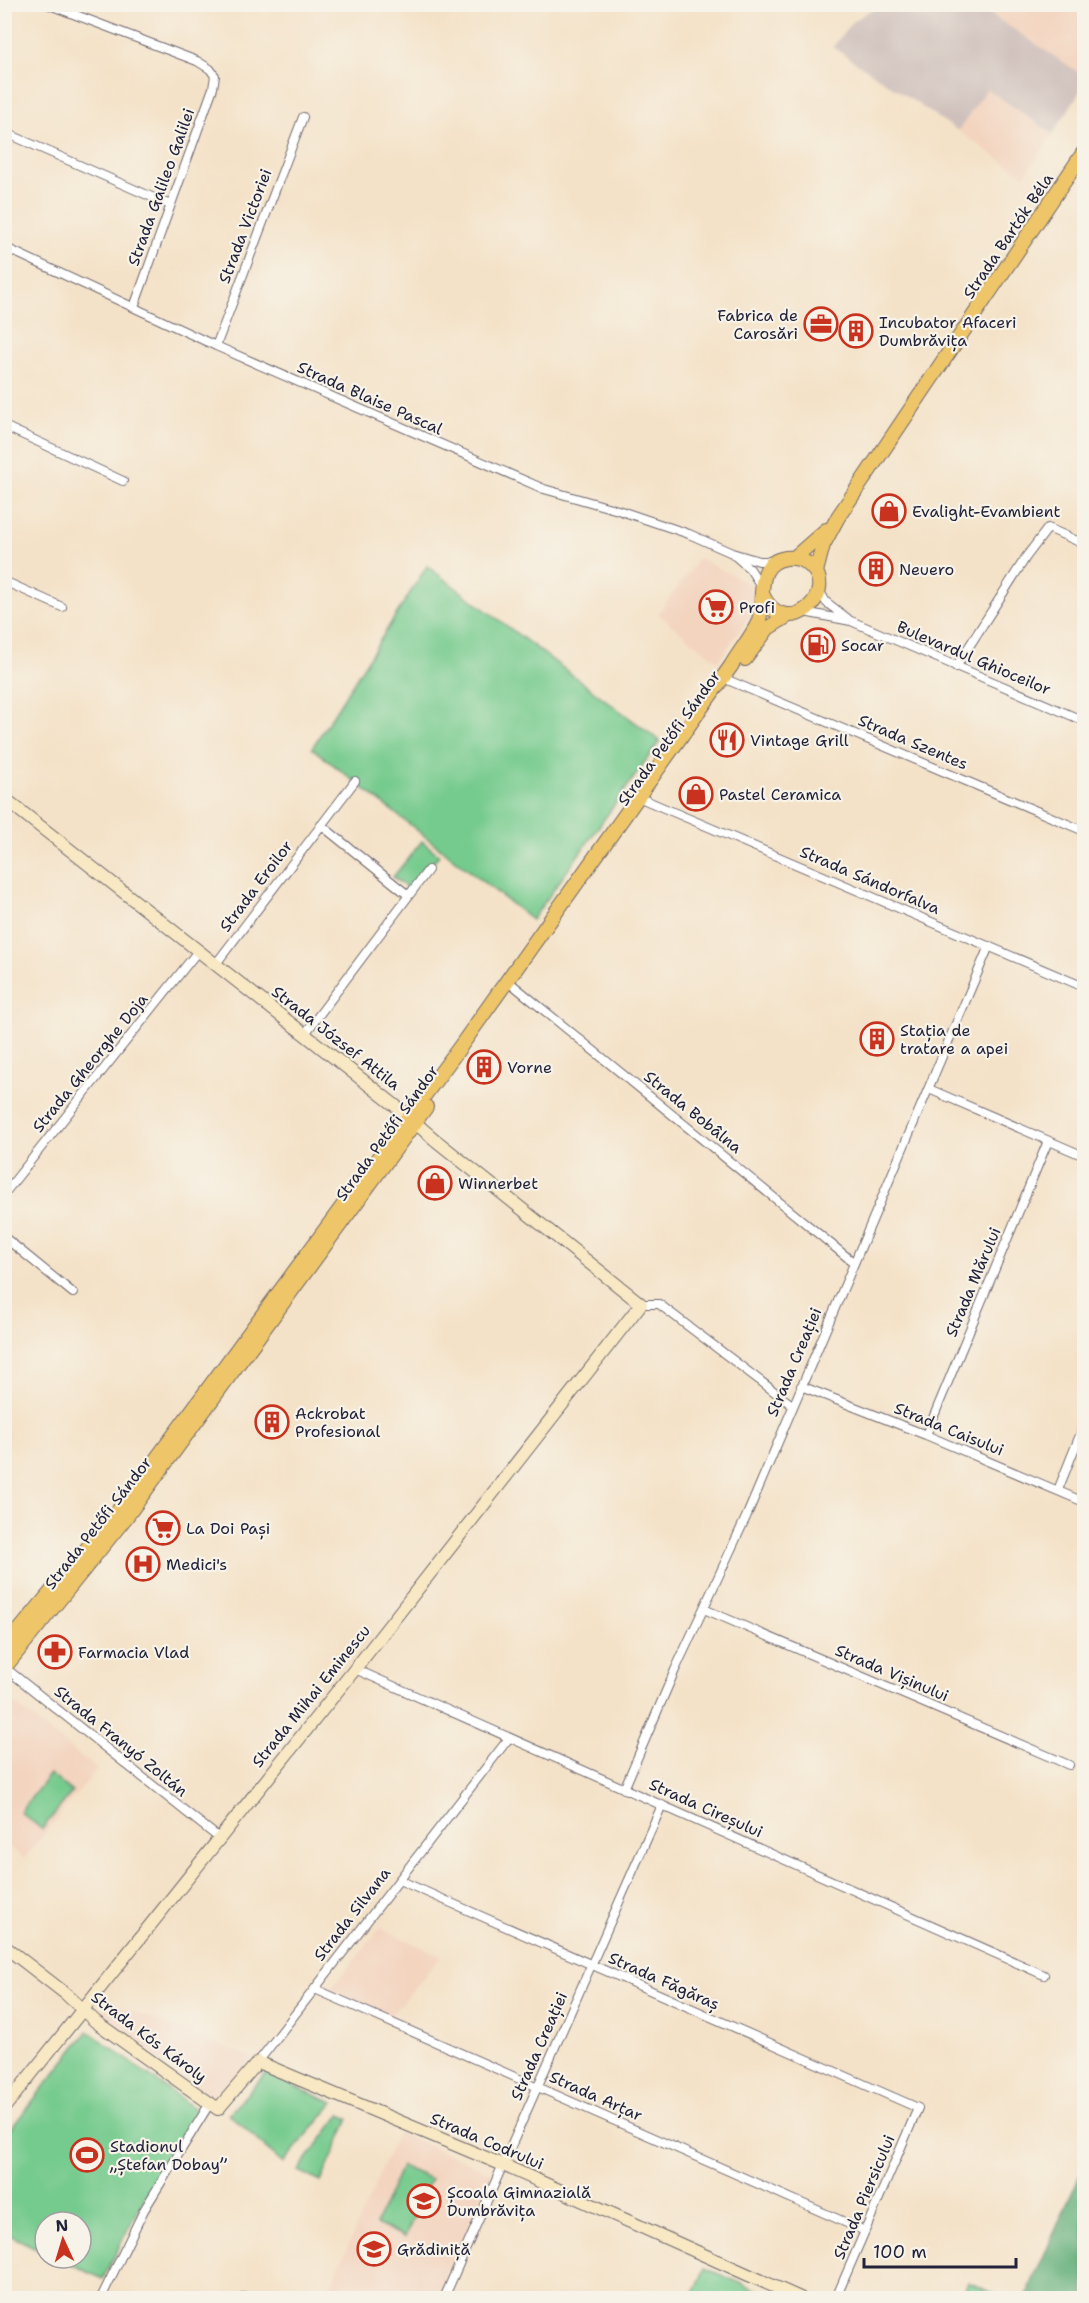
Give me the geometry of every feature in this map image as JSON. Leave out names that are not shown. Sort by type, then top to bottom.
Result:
[{"type":"main road","name":"Strada Bartók Béla","points":[[816,572],[827,536],[838,517],[1084,152]]},
{"type":"main road","name":"Strada Bartók Béla","points":[[794,558],[811,545],[838,517]]},
{"type":"main road","points":[[794,558],[810,565],[816,572],[819,590],[817,599],[804,612],[789,615],[772,609],[762,590],[764,575],[769,566],[778,560],[794,558]]},
{"type":"main road","name":"Strada Petőfi Sándor","points":[[5,1667],[126,1517],[411,1119],[730,666],[758,622],[762,590]]},
{"type":"main road","name":"Strada Petőfi Sándor","points":[[4,1649],[118,1511],[513,985],[768,628],[789,615]]},
{"type":"street","name":"Strada Galileo Galilei","points":[[47,4],[197,61],[210,69],[215,76],[213,88],[134,307]]},
{"type":"street","name":"Strada Victoriei","points":[[216,346],[303,117]]},
{"type":"street","points":[[4,132],[170,205]]},
{"type":"street","name":"Strada Blaise Pascal","points":[[4,247],[216,346],[544,489],[618,510],[688,534],[732,553],[759,561],[778,560]]},
{"type":"street","points":[[4,426],[123,481]]},
{"type":"street","points":[[956,667],[1026,557],[1048,528],[1084,543]]},
{"type":"street","name":"Strada Blaise Pascal","points":[[732,553],[750,569],[762,590]]},
{"type":"street","points":[[4,580],[62,607]]},
{"type":"street","name":"Bulevardul Ghioceilor","points":[[819,590],[826,602],[851,621]]},
{"type":"street","name":"Bulevardul Ghioceilor","points":[[804,612],[851,621],[1084,721]]},
{"type":"street","name":"Strada Szentes","points":[[730,681],[1084,831]]},
{"type":"street","name":"Strada Eroilor","points":[[215,964],[355,781]]},
{"type":"street","name":"Strada József Attila","points":[[4,798],[411,1119],[641,1304],[659,1304],[792,1405]]},
{"type":"street","name":"Strada Sándorfalva","points":[[645,800],[1084,987]]},
{"type":"street","points":[[321,825],[408,895]]},
{"type":"street","points":[[304,1035],[428,870]]},
{"type":"street","name":"Strada Creației","points":[[624,1789],[747,1515],[989,946]]},
{"type":"street","name":"Strada Gheorghe Doja","points":[[4,1194],[198,951]]},
{"type":"street","name":"Strada Bobâlna","points":[[513,985],[854,1262]]},
{"type":"street","points":[[929,1089],[1084,1156]]},
{"type":"street","name":"Strada Mărului","points":[[926,1435],[1048,1141]]},
{"type":"street","points":[[4,1237],[74,1293]]},
{"type":"street","name":"Strada Mihai Eminescu","points":[[4,2108],[355,1669],[641,1304]]},
{"type":"street","name":"Strada Caisului","points":[[801,1386],[926,1435],[1084,1502]]},
{"type":"street","points":[[1058,1490],[1084,1425]]},
{"type":"street","name":"Strada Vișinului","points":[[704,1609],[1069,1765]]},
{"type":"street","name":"Strada Franyó Zoltán","points":[[5,1667],[219,1838]]},
{"type":"street","name":"Strada Cireșului","points":[[355,1669],[1044,1975]]},
{"type":"street","name":"Strada Silvana","points":[[101,2298],[144,2210],[214,2106],[258,2062],[509,1738]]},
{"type":"street","name":"Strada Creației","points":[[444,2298],[662,1805]]},
{"type":"street","name":"Strada Făgăraș","points":[[399,1880],[918,2108]]},
{"type":"street","name":"Strada Kós Károly","points":[[4,1946],[96,2022],[214,2106]]},
{"type":"street","name":"Strada Arțar","points":[[315,1989],[865,2231]]},
{"type":"street","name":"Strada Codrului","points":[[258,2062],[503,2165],[800,2298]]},
{"type":"street","name":"Strada Piersicului","points":[[836,2298],[918,2108]]},
{"type":"shaded area","points":[[892,5],[977,5],[1084,76],[1084,85],[1053,134],[987,89],[958,131],[833,47],[851,23],[869,11]]},
{"type":"shaded area","points":[[977,5],[1084,5],[1084,76]]},
{"type":"shaded area","points":[[987,89],[1053,134],[1024,176],[958,131]]},
{"type":"shaded area","points":[[699,558],[752,585],[756,598],[756,606],[718,662],[658,614]]},
{"type":"shaded area","points":[[6,1697],[97,1769],[24,1859],[5,1843]]},
{"type":"shaded area","points":[[380,1928],[442,1956],[390,2016],[331,1989]]},
{"type":"shaded area","points":[[111,2003],[253,2058],[217,2101],[101,2016]]},
{"type":"shaded area","name":"Școala Gimnazială Dumbrăvița","points":[[398,2132],[492,2173],[436,2298],[332,2298],[326,2296]]},
{"type":"green space","points":[[427,566],[660,741],[532,920],[312,748]]},
{"type":"green space","points":[[422,841],[439,855],[410,890],[393,877]]},
{"type":"green space","points":[[50,1774],[72,1792],[42,1829],[20,1812]]},
{"type":"green space","name":"Stadionul „Ștefan Dobay”","points":[[88,2031],[199,2112],[138,2209],[103,2279],[84,2270],[93,2270],[93,2210],[33,2210],[33,2246],[5,2233],[5,2136]]},
{"type":"green space","points":[[264,2075],[334,2103],[283,2163],[229,2114]]},
{"type":"green space","points":[[340,2115],[349,2119],[321,2182],[298,2171]]},
{"type":"green space","points":[[401,2166],[431,2179],[405,2237],[376,2224]]},
{"type":"green space","points":[[1084,2166],[1084,2298],[1025,2298]]},
{"type":"green space","points":[[705,2268],[776,2298],[692,2298]]},
{"type":"green space","points":[[968,2282],[998,2295],[996,2298],[961,2298]]},
{"type":"place","name":"Fabrica de Carosări","points":[[821,324]]},
{"type":"place","name":"Incubator Afaceri Dumbrăvița","points":[[856,331]]},
{"type":"place","name":"Evalight-Evambient","points":[[889,511]]},
{"type":"place","name":"Neuero","points":[[876,569]]},
{"type":"place","name":"Profi","points":[[716,607]]},
{"type":"place","name":"Socar","points":[[818,645]]},
{"type":"place","name":"Vintage Grill","points":[[727,740]]},
{"type":"place","name":"Pastel Ceramica","points":[[696,794]]},
{"type":"place","name":"Stația de tratare a apei","points":[[877,1039]]},
{"type":"place","name":"Vorne","points":[[484,1067]]},
{"type":"place","name":"Winnerbet","points":[[435,1183]]},
{"type":"place","name":"Ackrobat Profesional","points":[[272,1422]]},
{"type":"place","name":"La Doi Pași","points":[[163,1528]]},
{"type":"place","name":"Medici's","points":[[143,1564]]},
{"type":"place","name":"Farmacia Vlad","points":[[55,1652]]},
{"type":"place","name":"Stadionul „Ștefan Dobay”","points":[[87,2155]]},
{"type":"place","name":"Școala Gimnazială Dumbrăvița","points":[[424,2201]]},
{"type":"place","name":"Grădiniță","points":[[374,2249]]}]
